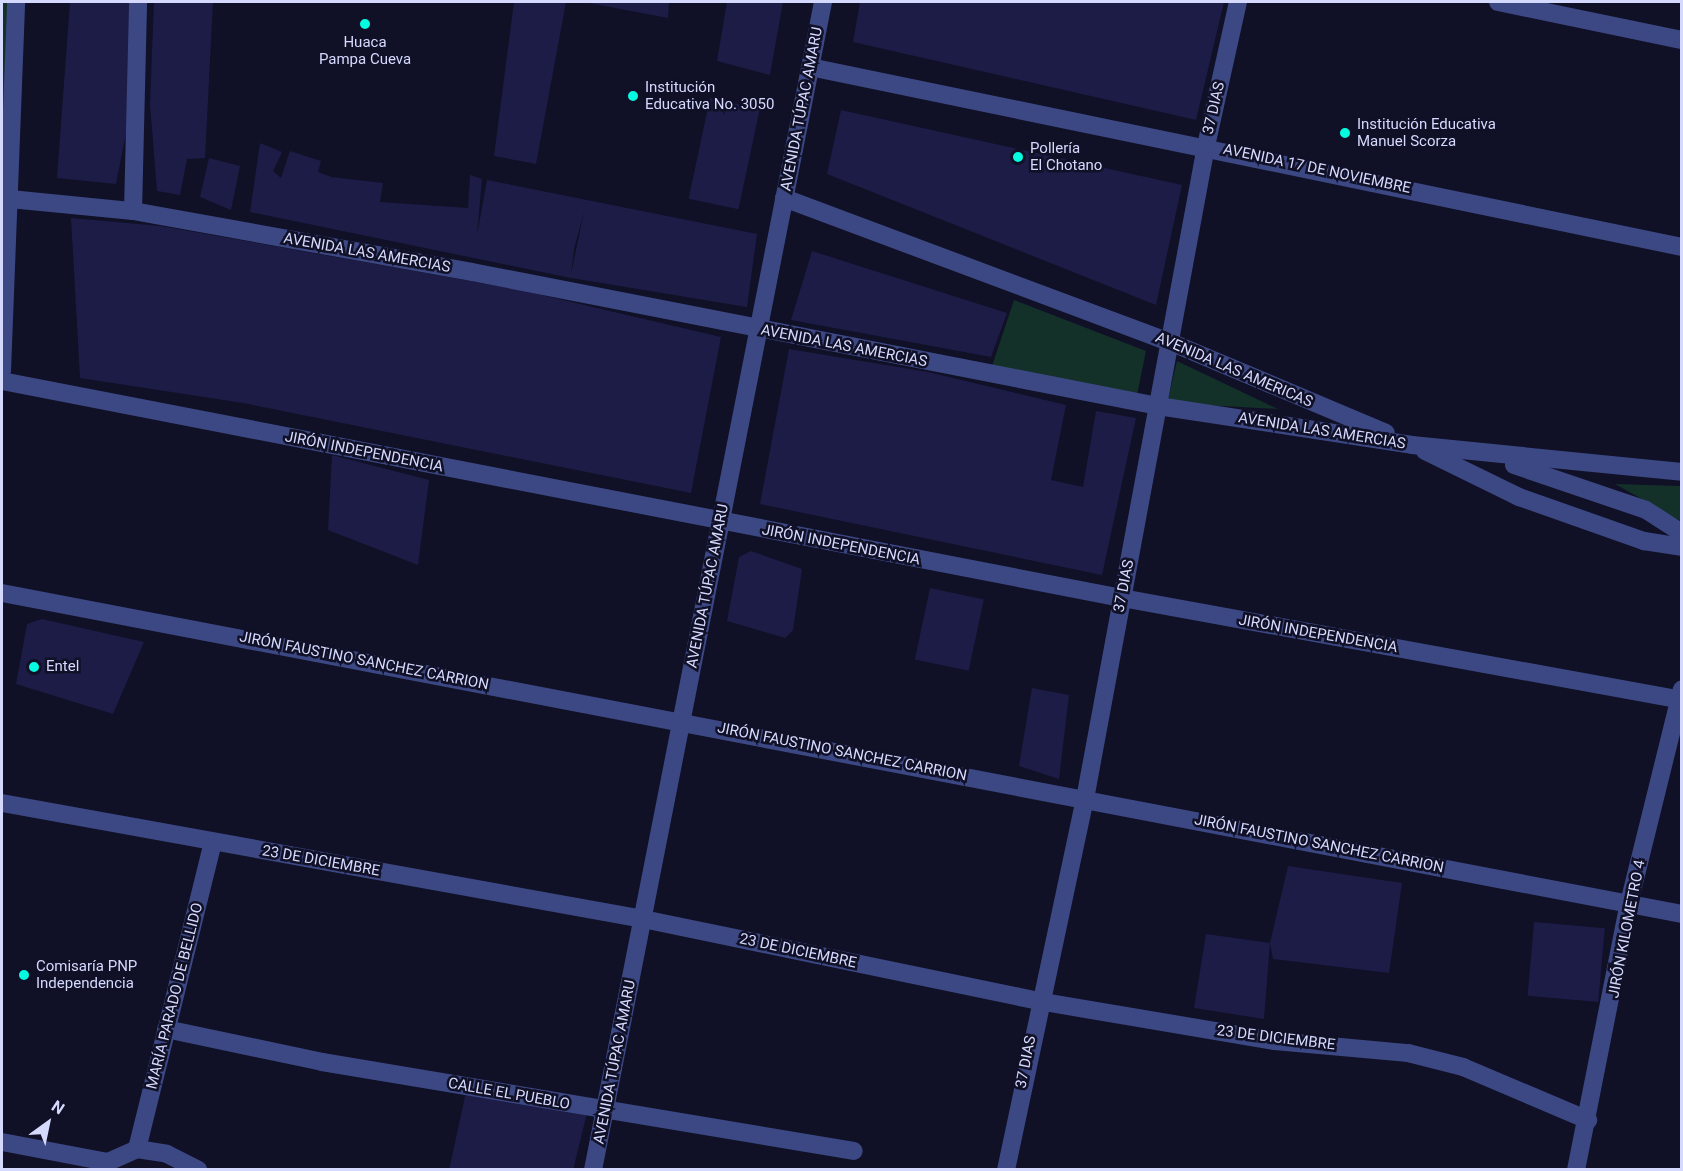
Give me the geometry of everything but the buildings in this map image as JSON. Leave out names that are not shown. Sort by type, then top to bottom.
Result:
[{"type":"street","points":[[2,371],[16,2]]},
{"type":"street","points":[[133,211],[138,2]]},
{"type":"street","name":"AVENIDA TÚPAC AMARU","points":[[593,1170],[823,2]]},
{"type":"street","name":"37 DIAS","points":[[1006,1170],[1038,1001],[1085,799],[1206,146],[1238,2]]},
{"type":"street","points":[[1498,2],[1682,40]]},
{"type":"street","name":"AVENIDA 17 DE NOVIEMBRE","points":[[810,68],[1206,146],[1682,247]]},
{"type":"street","name":"AVENIDA LAS AMERICAS","points":[[784,198],[1170,342],[1412,445],[1519,497],[1644,541],[1682,547]]},
{"type":"street","name":"AVENIDA LAS AMERCIAS","points":[[10,199],[133,211],[1158,406],[1412,445],[1682,472]]},
{"type":"street","name":"JIRÓN INDEPENDENCIA","points":[[2,381],[1122,598],[1681,696]]},
{"type":"street","points":[[1412,445],[1539,470],[1646,510],[1682,532]]},
{"type":"street","name":"JIRÓN FAUSTINO SANCHEZ CARRION","points":[[2,592],[1682,914]]},
{"type":"street","name":"JIRÓN KILOMETRO 4","points":[[1575,1170],[1588,1120],[1629,903],[1681,696]]},
{"type":"street","name":"23 DE DICIEMBRE","points":[[2,803],[643,919],[1038,1001],[1275,1041],[1408,1053],[1463,1067],[1588,1120]]},
{"type":"street","name":"MARÍA PARADO DE BELLIDO","points":[[137,1149],[213,842]]},
{"type":"street","name":"CALLE EL PUEBLO","points":[[166,1029],[606,1110],[854,1151]]},
{"type":"street","points":[[2,1142],[108,1162],[137,1149],[167,1154],[198,1170]]},
{"type":"green space","points":[[2,2],[10,2],[2,269]]},
{"type":"green space","points":[[1014,300],[1146,351],[1137,395],[991,369]]},
{"type":"green space","points":[[1177,361],[1278,409],[1167,403]]},
{"type":"green space","points":[[1615,484],[1681,486],[1681,521]]},
{"type":"place","name":"Huaca Pampa Cueva","points":[[365,24]]},
{"type":"place","name":"Institución Educativa No. 3050","points":[[633,96]]},
{"type":"place","name":"Institución Educativa Manuel Scorza","points":[[1345,133]]},
{"type":"place","name":"Pollería El Chotano","points":[[1018,157]]},
{"type":"place","name":"Entel","points":[[34,667]]},
{"type":"place","name":"Comisaría PNP Independencia","points":[[24,975]]}]
